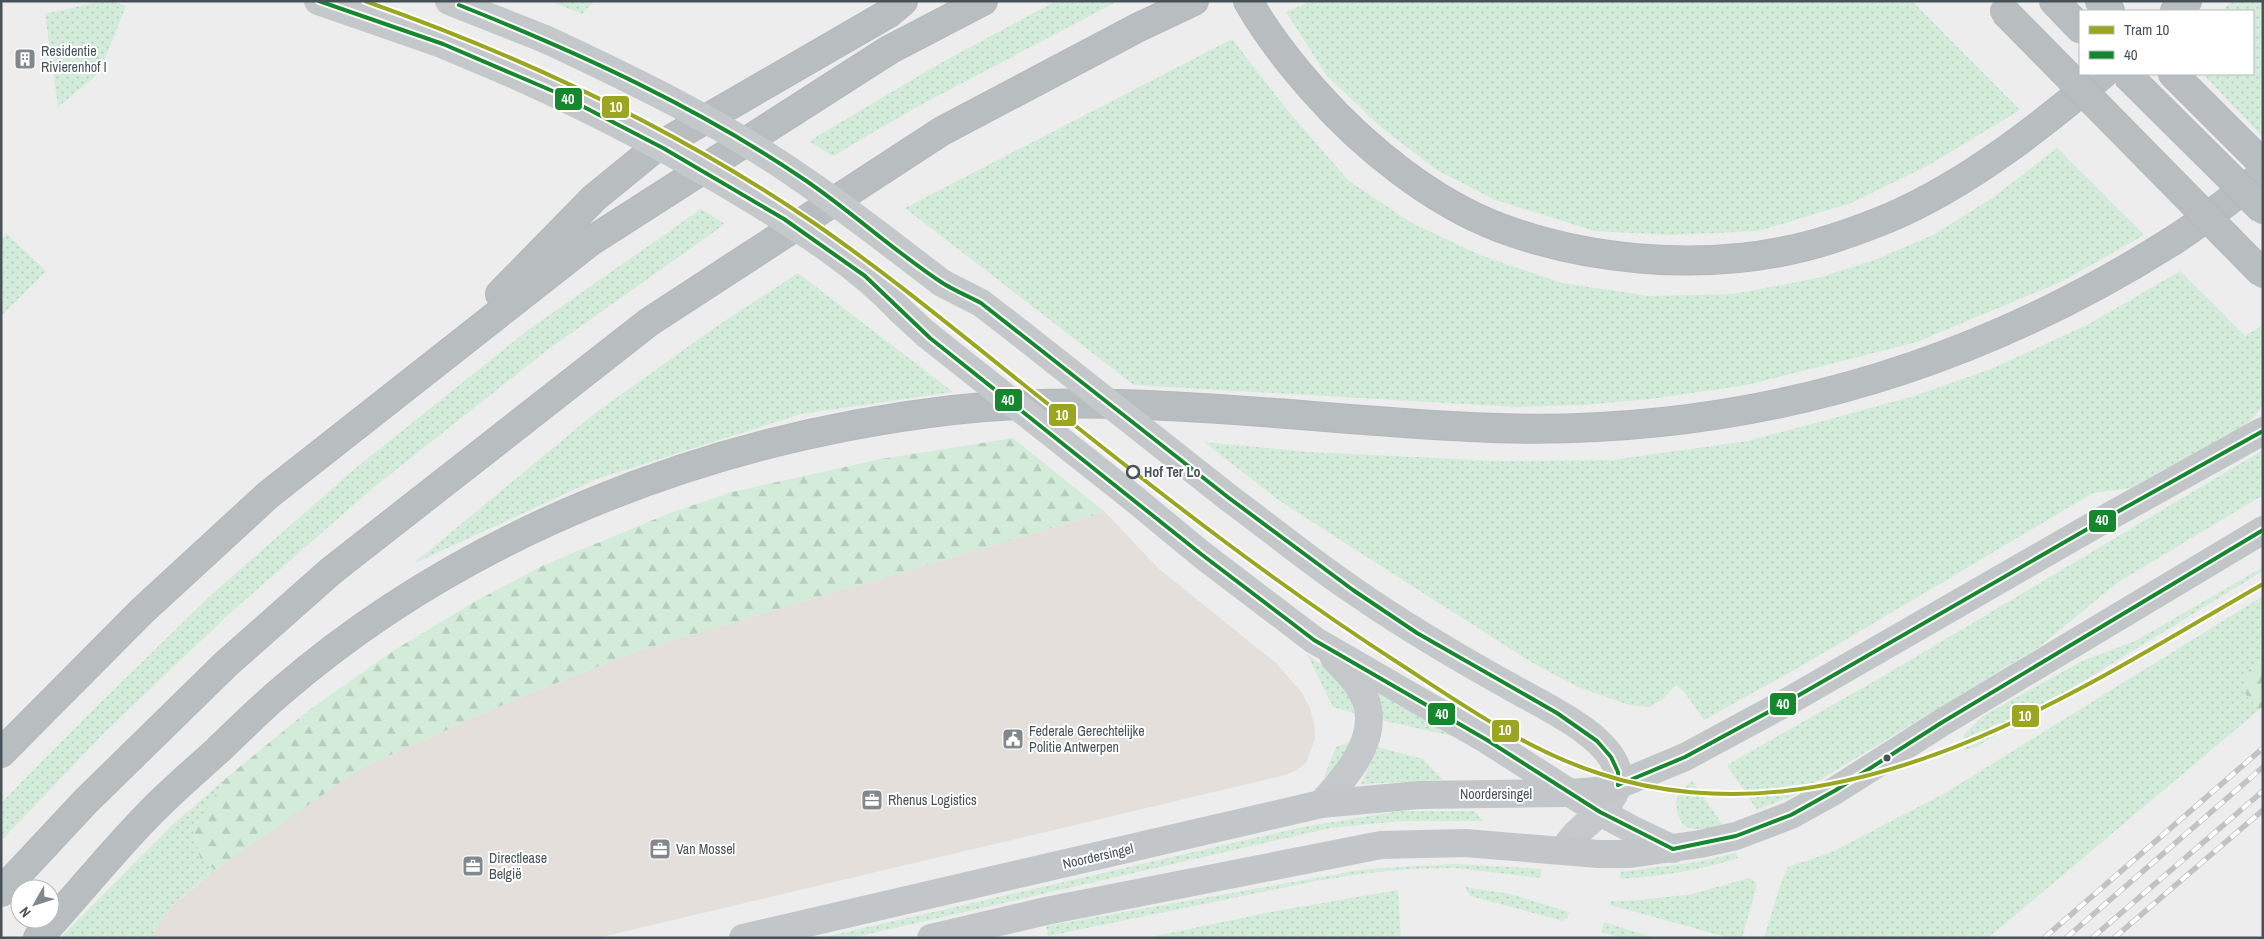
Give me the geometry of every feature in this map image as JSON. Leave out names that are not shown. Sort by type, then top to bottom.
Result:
[{"type":"highway","points":[[421,374],[594,198],[654,149],[889,13],[903,1]]},
{"type":"highway","points":[[1,753],[142,611],[268,495],[591,241],[888,50],[983,1]]},
{"type":"highway","points":[[1,892],[86,801],[233,658],[331,571],[649,322],[942,131],[1137,28],[1194,1]]},
{"type":"highway","points":[[1248,1],[1262,27],[1297,72],[1333,112],[1371,148],[1414,180],[1455,206],[1496,226],[1538,240],[1582,251],[1627,257],[1712,260],[1785,251],[1855,230],[1933,196],[2033,130],[2102,75]]},
{"type":"highway","points":[[2054,1],[2079,27]]},
{"type":"highway","points":[[2100,1],[2109,10]]},
{"type":"highway","points":[[2176,10],[2187,1]]},
{"type":"highway","points":[[1999,6],[2263,274]]},
{"type":"highway","points":[[2127,75],[2263,210]]},
{"type":"highway","points":[[2174,75],[2263,164]]},
{"type":"highway","points":[[38,938],[153,810],[281,691],[342,642],[446,573],[487,551],[575,510],[669,474],[768,444],[818,433],[900,418],[987,407],[1038,404],[1206,408],[1486,428],[1575,428],[1661,424],[1743,411],[1880,379],[2011,329],[2073,299],[2179,237],[2263,174]]},
{"type":"main road","points":[[318,1],[442,44],[508,72],[623,126],[763,206],[879,287],[926,334],[1201,554],[1314,640],[1351,676],[1368,709],[1365,737],[1356,758],[1342,781],[1321,804]]},
{"type":"main road","points":[[449,1],[545,39],[631,79],[751,146],[805,180],[942,283],[981,303],[1230,498],[1353,590],[1416,633],[1557,713],[1597,741],[1611,757],[1618,772],[1618,786],[1600,812],[1576,834],[1563,850]]},
{"type":"main road","name":"Noordersingel","points":[[743,938],[1321,804],[1419,795],[1570,793],[1596,791],[1618,786],[1685,757],[1778,707],[2263,431]]},
{"type":"main road","points":[[931,938],[1046,911],[1381,845],[1465,843],[1630,854],[1673,849],[1736,836],[1791,815],[1836,790],[1941,723],[2263,530]]},
{"type":"main road","points":[[1314,640],[1487,740],[1600,812],[1673,849]]},
{"type":"shaded area","points":[[1105,512],[1158,568],[1277,664],[1302,693],[1310,708],[1315,739],[1306,763],[1297,770],[1286,775],[597,938],[152,938],[156,927],[171,907],[215,870],[296,811],[361,768],[516,699],[637,651]]},
{"type":"green space","points":[[103,1],[113,1],[126,6],[99,73],[58,107],[45,14]]},
{"type":"green space","points":[[550,1],[594,1],[582,14]]},
{"type":"green space","points":[[1056,1],[1118,1],[913,109],[833,156],[809,141],[939,64]]},
{"type":"green space","points":[[1311,1],[1912,1],[2020,110],[1929,165],[1851,203],[1759,231],[1670,235],[1595,231],[1495,200],[1437,170],[1382,128],[1327,76],[1286,12]]},
{"type":"green space","points":[[2233,1],[2263,1],[2263,137],[2204,75],[2254,75],[2254,10],[2222,10]]},
{"type":"green space","points":[[1232,39],[1288,111],[1349,181],[1412,223],[1480,255],[1562,283],[1649,296],[1733,294],[1818,278],[1877,259],[1935,234],[1995,196],[2057,148],[2144,235],[2063,281],[1917,342],[1747,385],[1651,399],[1583,405],[1517,407],[1134,385],[905,208]]},
{"type":"green space","points":[[701,209],[725,224],[546,351],[374,487],[228,615],[106,731],[1,841],[1,803],[211,595],[357,467],[528,330]]},
{"type":"green space","points":[[7,234],[46,271],[1,316],[1,239]]},
{"type":"green space","points":[[2180,271],[2245,336],[2263,325],[2263,405],[2244,427],[2130,488],[2093,493],[1803,665],[1704,720],[1685,693],[1676,685],[1663,699],[1649,707],[1629,705],[1578,687],[1531,662],[1277,499],[1204,442],[1309,452],[1498,461],[1611,460],[1748,441],[1911,397],[1991,369],[2089,324]]},
{"type":"green space","points":[[798,273],[953,392],[801,414],[597,479],[413,564],[594,414],[714,328]]},
{"type":"green space","points":[[1013,438],[1105,512],[637,651],[516,699],[361,768],[215,870],[200,858],[194,830],[225,779],[309,710],[393,651],[474,602],[544,565],[670,513],[732,492],[881,459]]},
{"type":"green space","points":[[2263,450],[2263,495],[2117,583],[2039,647],[1797,794],[1757,810],[1727,765],[1892,671]]},
{"type":"green space","points":[[2263,567],[2263,571],[1976,747],[1965,750],[1962,741],[1965,733],[1983,716],[2082,661],[2135,641]]},
{"type":"green space","points":[[2263,596],[2263,661],[2249,670],[2246,695],[2260,709],[1988,938],[1764,938],[1788,867],[1832,852],[1945,793]]},
{"type":"green space","points":[[1307,654],[1331,672],[1344,686],[1349,694],[1354,713],[1333,707]]},
{"type":"green space","points":[[2263,661],[2263,706],[2260,709],[2246,695],[2245,682],[2249,670]]},
{"type":"green space","points":[[1374,687],[1469,740],[1381,720]]},
{"type":"green space","points":[[1353,741],[1330,777],[1324,777],[1336,747]]},
{"type":"green space","points":[[1378,747],[1423,759],[1443,780],[1361,784]]},
{"type":"green space","points":[[225,779],[194,830],[200,858],[215,870],[171,908],[163,917],[152,938],[60,938],[168,829]]},
{"type":"green space","points":[[1692,781],[1723,825],[1705,829],[1685,826],[1678,812],[1676,801],[1682,789]]},
{"type":"green space","points":[[1400,811],[1475,811],[1483,821],[1400,821],[1330,828],[851,938],[820,938],[1303,827]]},
{"type":"green space","points":[[1736,853],[1738,858],[1694,870],[1620,879],[1620,872],[1697,862]]},
{"type":"green space","points":[[1456,864],[1541,869],[1541,878],[1456,868],[1411,869],[1368,873],[1316,881],[1048,936],[1046,926],[1366,869]]},
{"type":"green space","points":[[1749,878],[1755,881],[1757,885],[1742,938],[1730,938],[1610,905],[1610,901],[1640,900],[1692,894]]},
{"type":"green space","points":[[1465,887],[1511,894],[1569,912],[1567,918],[1563,921],[1470,896]]},
{"type":"green space","points":[[1398,890],[1401,938],[1146,938],[1276,911]]},
{"type":"green space","points":[[1604,922],[1655,938],[1619,938],[1601,932]]},
{"type":"railway","points":[[2044,938],[2263,748]]},
{"type":"railway","points":[[2066,938],[2263,767]]},
{"type":"railway","points":[[2092,938],[2263,791]]},
{"type":"railway","points":[[2114,938],[2263,810]]},
{"type":"tram line","name":"10","points":[[365,1],[483,46],[597,97],[708,156],[761,188],[874,266],[1177,505],[1309,603],[1497,726],[1548,753],[1601,774],[1668,790],[1739,794],[1785,791],[1850,780],[1913,762],[1974,739],[2034,712],[2150,650],[2263,584]]},
{"type":"transit line","name":"40","points":[[319,1],[443,44],[555,92],[663,148],[784,219],[865,276],[930,338],[1201,554],[1314,640],[1487,740],[1600,812],[1673,849]]},
{"type":"transit line","name":"40","points":[[459,5],[549,42],[637,83],[723,129],[805,180],[924,270],[946,285],[981,303],[1229,498],[1353,590],[1417,633],[1557,713],[1597,741],[1611,757],[1618,772],[1618,785]]},
{"type":"transit line","name":"40","points":[[1618,785],[1685,757],[1787,702],[2110,516],[2263,431]]},
{"type":"transit line","name":"40","points":[[1673,849],[1736,836],[1791,815],[1836,790],[1941,723],[2263,530]]},
{"type":"place","name":"Residentie Rivierenhof I","points":[[25,59]]},
{"type":"place","name":"Hof Ter Lo","points":[[1133,472]]},
{"type":"place","name":"Federale Gerechtelijke Politie Antwerpen","points":[[1013,739]]},
{"type":"place","name":"Rhenus Logistics","points":[[872,800]]},
{"type":"place","name":"Van Mossel","points":[[660,849]]},
{"type":"place","name":"Directlease België","points":[[473,866]]}]
